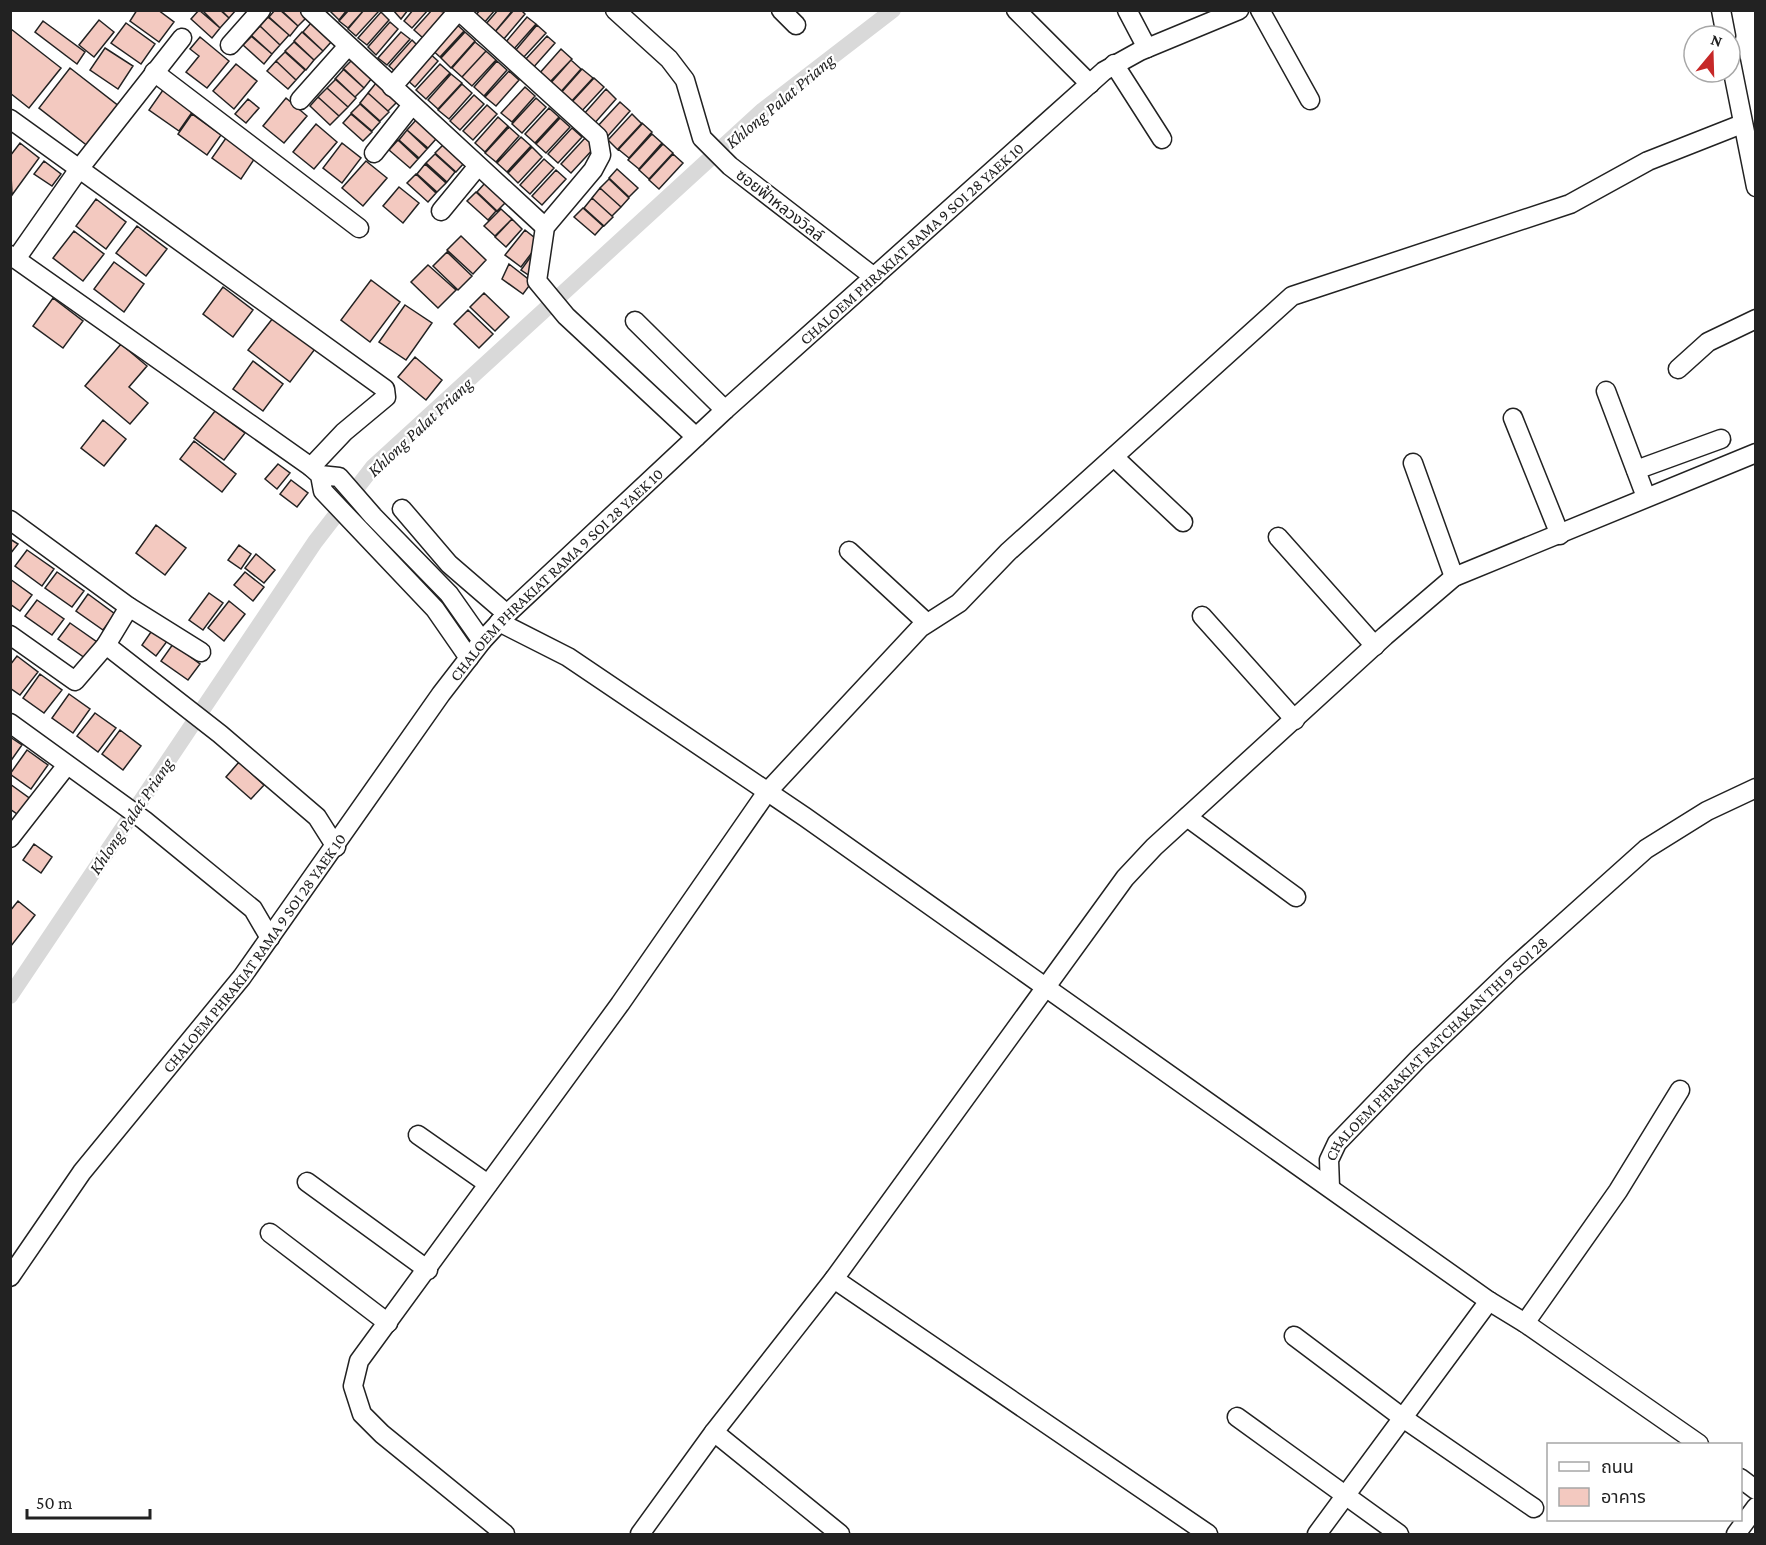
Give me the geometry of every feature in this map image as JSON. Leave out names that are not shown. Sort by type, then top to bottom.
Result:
[{"type":"street","points":[[230,45],[261,10]]},
{"type":"street","points":[[309,10],[545,228]]},
{"type":"street","name":"ซอยฟ้าหลวงวิลล์","points":[[615,10],[669,59],[685,80],[702,138],[730,166],[874,277]]},
{"type":"street","points":[[781,10],[796,25]]},
{"type":"street","points":[[1016,10],[1090,84]]},
{"type":"street","points":[[1127,10],[1147,48]]},
{"type":"street","name":"CHALOEM PHRAKIAT RAMA 9 SOI 28 YAEK 10","points":[[10,1276],[82,1172],[242,977],[469,658],[503,618],[726,410],[1114,64],[1239,10]]},
{"type":"street","points":[[1260,10],[1310,100]]},
{"type":"street","points":[[392,87],[458,11],[598,137],[600,155],[593,170],[545,228],[537,281],[566,316],[696,438]]},
{"type":"street","points":[[182,38],[13,257],[318,478],[367,523],[405,550],[448,594],[482,641]]},
{"type":"street","points":[[300,100],[348,46]]},
{"type":"street","points":[[1114,64],[1162,140]]},
{"type":"street","points":[[154,72],[359,228]]},
{"type":"street","points":[[1735,84],[1755,187]]},
{"type":"street","points":[[374,153],[412,105]]},
{"type":"street","points":[[10,118],[385,389],[386,397],[344,432],[318,478]]},
{"type":"street","points":[[505,1534],[382,1434],[362,1414],[355,1398],[354,1375],[365,1352],[428,1270],[620,1004],[767,792],[886,662],[927,623],[971,593],[1008,552],[1292,296],[1570,204],[1648,161],[1742,124]]},
{"type":"street","points":[[441,211],[478,166]]},
{"type":"street","points":[[1678,369],[1708,342],[1755,318]]},
{"type":"street","points":[[635,321],[726,410]]},
{"type":"street","points":[[1606,391],[1647,497]]},
{"type":"street","points":[[1513,418],[1560,535]]},
{"type":"street","points":[[1636,470],[1721,439]]},
{"type":"street","points":[[640,1534],[714,1432],[834,1278],[1125,878],[1187,817],[1454,577],[1755,453]]},
{"type":"street","points":[[1113,457],[1183,522]]},
{"type":"street","points":[[1413,463],[1454,577]]},
{"type":"street","points":[[318,478],[339,477],[393,565],[435,609],[469,658]]},
{"type":"street","points":[[402,509],[449,564],[503,618],[568,657],[767,792],[1043,988],[1330,1187]]},
{"type":"street","points":[[10,520],[129,607],[201,652]]},
{"type":"street","points":[[1278,537],[1375,646]]},
{"type":"street","points":[[393,565],[405,550]]},
{"type":"street","points":[[849,551],[927,623]]},
{"type":"street","points":[[435,609],[448,594]]},
{"type":"street","points":[[10,635],[75,681],[106,645],[129,607]]},
{"type":"street","points":[[1202,616],[1295,720]]},
{"type":"street","points":[[106,645],[220,734],[317,817],[336,847]]},
{"type":"street","points":[[10,723],[144,820],[253,909],[270,938]]},
{"type":"street","points":[[10,838],[67,765]]},
{"type":"street","name":"CHALOEM PHRAKIAT RATCHAKAN THI 9 SOI 28","points":[[1698,1443],[1525,1323],[1489,1301],[1330,1187],[1329,1160],[1336,1143],[1418,1059],[1512,969],[1646,849],[1707,811],[1755,788]]},
{"type":"street","points":[[1187,817],[1296,897]]},
{"type":"street","points":[[1525,1323],[1618,1191],[1680,1090]]},
{"type":"street","points":[[418,1135],[488,1184]]},
{"type":"street","points":[[307,1182],[428,1270]]},
{"type":"street","points":[[270,1233],[388,1323]]},
{"type":"street","points":[[834,1278],[1208,1534]]},
{"type":"street","points":[[1317,1534],[1489,1301]]},
{"type":"street","points":[[1294,1336],[1403,1418],[1534,1508]]},
{"type":"street","points":[[1237,1417],[1399,1534]]},
{"type":"street","points":[[714,1432],[840,1534]]},
{"type":"street","points":[[1742,1480],[1755,1490]]},
{"type":"street","points":[[1736,1534],[1755,1506]]},
{"type":"building","points":[[137,10],[158,10],[174,22],[159,42],[130,21]]},
{"type":"building","points":[[199,10],[220,28],[212,38],[191,19]]},
{"type":"building","points":[[202,10],[220,10],[229,18],[220,28]]},
{"type":"building","points":[[221,10],[236,10],[229,18]]},
{"type":"building","points":[[275,10],[281,10],[298,26],[290,36],[269,17]]},
{"type":"building","points":[[280,10],[299,10],[307,17],[298,26]]},
{"type":"building","points":[[332,10],[347,10],[339,20],[331,12]]},
{"type":"building","points":[[349,10],[364,10],[348,28],[339,21]]},
{"type":"building","points":[[364,10],[379,11],[356,36],[348,29]]},
{"type":"building","points":[[393,10],[408,10],[401,19]]},
{"type":"building","points":[[413,10],[428,10],[412,28],[404,21]]},
{"type":"building","points":[[432,10],[445,12],[423,38],[414,30]]},
{"type":"building","points":[[480,10],[495,10],[484,23],[475,16]]},
{"type":"building","points":[[498,10],[513,10],[494,33],[485,25]]},
{"type":"building","points":[[514,10],[521,10],[525,14],[503,40],[494,33]]},
{"type":"building","points":[[381,12],[389,20],[367,45],[358,38]]},
{"type":"building","points":[[268,17],[289,35],[280,45],[260,26]]},
{"type":"building","points":[[527,17],[536,24],[513,50],[505,43]]},
{"type":"building","points":[[99,20],[114,32],[94,57],[79,45]]},
{"type":"building","points":[[43,21],[85,52],[77,64],[35,32]]},
{"type":"building","points":[[390,22],[398,29],[376,55],[368,47]]},
{"type":"building","points":[[454,22],[464,31],[440,57],[430,48]]},
{"type":"building","points":[[126,23],[155,44],[141,64],[111,43]]},
{"type":"building","points":[[311,23],[332,41],[323,51],[303,32]]},
{"type":"building","points":[[537,25],[546,33],[523,58],[515,51]]},
{"type":"building","points":[[260,26],[280,45],[272,54],[251,36]]},
{"type":"building","points":[[11,29],[61,68],[29,108],[10,93]]},
{"type":"building","points":[[302,32],[323,51],[314,60],[294,41]]},
{"type":"building","points":[[401,32],[410,39],[387,65],[378,58]]},
{"type":"building","points":[[465,32],[475,41],[451,68],[441,58]]},
{"type":"building","points":[[252,36],[272,54],[264,64],[243,45]]},
{"type":"building","points":[[547,36],[555,43],[532,69],[524,61]]},
{"type":"building","points":[[200,37],[229,61],[207,88],[186,72],[199,56],[190,49]]},
{"type":"building","points":[[412,40],[420,48],[398,74],[389,66]]},
{"type":"building","points":[[294,42],[314,60],[306,70],[285,51]]},
{"type":"building","points":[[475,42],[486,51],[462,77],[452,68]]},
{"type":"building","points":[[105,48],[133,66],[118,89],[90,70]]},
{"type":"building","points":[[561,49],[572,59],[548,84],[538,75]]},
{"type":"building","points":[[486,51],[496,60],[472,86],[462,77]]},
{"type":"building","points":[[285,52],[305,70],[296,80],[276,61]]},
{"type":"building","points":[[428,52],[438,61],[415,87],[405,78]]},
{"type":"building","points":[[352,60],[372,78],[364,88],[343,69]]},
{"type":"building","points":[[571,60],[581,69],[558,95],[548,86]]},
{"type":"building","points":[[276,61],[296,80],[288,89],[267,71]]},
{"type":"building","points":[[497,61],[507,70],[484,96],[474,87]]},
{"type":"building","points":[[236,64],[257,81],[234,109],[213,91]]},
{"type":"building","points":[[440,64],[450,73],[426,99],[416,90]]},
{"type":"building","points":[[70,68],[120,107],[89,147],[39,108]]},
{"type":"building","points":[[344,69],[364,88],[355,97],[335,79]]},
{"type":"building","points":[[582,69],[593,78],[569,104],[559,95]]},
{"type":"building","points":[[509,71],[519,80],[496,106],[485,97]]},
{"type":"building","points":[[451,74],[462,83],[438,109],[428,100]]},
{"type":"building","points":[[594,78],[604,87],[580,113],[570,104]]},
{"type":"building","points":[[336,79],[356,98],[348,107],[327,88]]},
{"type":"building","points":[[376,83],[397,102],[388,111],[368,93]]},
{"type":"building","points":[[462,84],[472,93],[449,119],[438,110]]},
{"type":"building","points":[[525,87],[535,96],[512,122],[501,113]]},
{"type":"building","points":[[327,88],[348,107],[339,116],[318,97]]},
{"type":"building","points":[[606,89],[616,99],[593,125],[583,115]]},
{"type":"building","points":[[163,90],[193,111],[179,131],[149,110]]},
{"type":"building","points":[[368,93],[389,112],[380,121],[360,103]]},
{"type":"building","points":[[474,95],[484,104],[460,130],[450,121]]},
{"type":"building","points":[[318,97],[339,116],[330,125],[310,106]]},
{"type":"building","points":[[286,98],[307,116],[284,143],[263,126]]},
{"type":"building","points":[[536,98],[546,107],[522,133],[512,124]]},
{"type":"building","points":[[248,99],[259,108],[246,123],[235,114]]},
{"type":"building","points":[[620,102],[630,111],[607,137],[596,128]]},
{"type":"building","points":[[360,104],[380,122],[372,131],[351,113]]},
{"type":"building","points":[[487,105],[497,114],[473,140],[463,131]]},
{"type":"building","points":[[549,108],[559,117],[535,143],[525,134]]},
{"type":"building","points":[[192,114],[221,135],[207,155],[178,134]]},
{"type":"building","points":[[351,114],[372,132],[363,141],[343,123]]},
{"type":"building","points":[[632,114],[642,124],[618,150],[608,140]]},
{"type":"building","points":[[498,117],[508,126],[485,152],[475,143]]},
{"type":"building","points":[[560,118],[570,127],[546,153],[536,144]]},
{"type":"building","points":[[416,120],[436,139],[428,148],[407,130]]},
{"type":"building","points":[[642,123],[652,132],[629,158],[618,149]]},
{"type":"building","points":[[316,124],[337,142],[314,169],[293,152]]},
{"type":"building","points":[[509,127],[519,136],[496,162],[485,153]]},
{"type":"building","points":[[572,128],[582,137],[558,163],[548,154]]},
{"type":"building","points":[[407,130],[427,149],[419,158],[399,140]]},
{"type":"building","points":[[652,134],[662,143],[639,169],[628,160]]},
{"type":"building","points":[[521,137],[531,146],[507,172],[497,163]]},
{"type":"building","points":[[226,138],[255,158],[241,179],[212,158]]},
{"type":"building","points":[[585,138],[595,147],[571,173],[561,164]]},
{"type":"building","points":[[398,140],[418,159],[410,168],[389,150]]},
{"type":"building","points":[[20,143],[39,158],[12,195],[10,156]]},
{"type":"building","points":[[342,143],[361,158],[342,183],[323,168]]},
{"type":"building","points":[[444,144],[464,163],[456,172],[435,153]]},
{"type":"building","points":[[663,144],[673,153],[649,179],[639,170]]},
{"type":"building","points":[[532,147],[542,157],[518,183],[508,173]]},
{"type":"building","points":[[435,154],[455,172],[447,182],[426,163]]},
{"type":"building","points":[[673,154],[683,163],[659,189],[649,180]]},
{"type":"building","points":[[544,159],[554,168],[530,194],[520,185]]},
{"type":"building","points":[[44,161],[61,174],[52,186],[34,174]]},
{"type":"building","points":[[366,161],[387,178],[363,206],[342,188]]},
{"type":"building","points":[[425,164],[446,183],[437,192],[417,174]]},
{"type":"building","points":[[617,169],[638,188],[629,197],[609,178]]},
{"type":"building","points":[[556,170],[566,179],[542,205],[532,196]]},
{"type":"building","points":[[416,174],[436,193],[428,202],[407,183]]},
{"type":"building","points":[[609,179],[629,198],[621,207],[600,188]]},
{"type":"building","points":[[485,183],[506,202],[497,211],[477,192]]},
{"type":"building","points":[[399,187],[419,203],[403,223],[383,206]]},
{"type":"building","points":[[600,188],[621,207],[612,216],[592,198]]},
{"type":"building","points":[[476,192],[496,211],[488,220],[467,201]]},
{"type":"building","points":[[592,198],[613,217],[604,226],[584,208]]},
{"type":"building","points":[[96,199],[126,222],[106,249],[76,226]]},
{"type":"building","points":[[583,208],[603,226],[595,235],[574,217]]},
{"type":"building","points":[[501,209],[512,219],[495,236],[484,226]]},
{"type":"building","points":[[512,219],[522,229],[506,247],[495,237]]},
{"type":"building","points":[[137,226],[167,249],[146,276],[116,253]]},
{"type":"building","points":[[525,230],[540,242],[521,267],[505,255]]},
{"type":"building","points":[[74,231],[104,254],[83,281],[53,258]]},
{"type":"building","points":[[461,236],[486,260],[473,274],[447,250]]},
{"type":"building","points":[[447,252],[472,276],[458,290],[433,266]]},
{"type":"building","points":[[532,255],[533,278],[521,270]]},
{"type":"building","points":[[114,262],[144,284],[124,312],[94,289]]},
{"type":"building","points":[[509,264],[532,282],[523,294],[502,279]]},
{"type":"building","points":[[428,265],[456,290],[438,308],[411,282]]},
{"type":"building","points":[[371,280],[400,302],[370,342],[341,320]]},
{"type":"building","points":[[223,287],[253,310],[233,337],[203,314]]},
{"type":"building","points":[[484,293],[509,317],[495,331],[470,307]]},
{"type":"building","points":[[53,298],[83,321],[63,348],[33,326]]},
{"type":"building","points":[[405,305],[432,323],[406,360],[379,342]]},
{"type":"building","points":[[468,310],[493,334],[479,348],[454,324]]},
{"type":"building","points":[[273,318],[315,349],[290,382],[248,350]]},
{"type":"building","points":[[121,344],[147,366],[129,387],[148,403],[130,424],[85,386]]},
{"type":"building","points":[[415,357],[442,380],[426,400],[398,377]]},
{"type":"building","points":[[253,361],[283,384],[263,411],[233,389]]},
{"type":"building","points":[[215,411],[245,433],[224,460],[194,438]]},
{"type":"building","points":[[103,420],[126,439],[104,466],[81,448]]},
{"type":"building","points":[[194,441],[236,474],[222,492],[180,459]]},
{"type":"building","points":[[278,464],[290,473],[277,489],[265,479]]},
{"type":"building","points":[[291,480],[308,493],[297,507],[280,494]]},
{"type":"building","points":[[156,525],[186,548],[165,575],[136,553]]},
{"type":"building","points":[[10,539],[18,544],[10,554]]},
{"type":"building","points":[[239,545],[251,554],[241,569],[228,560]]},
{"type":"building","points":[[27,550],[54,569],[42,586],[15,566]]},
{"type":"building","points":[[256,554],[275,570],[264,583],[245,568]]},
{"type":"building","points":[[57,572],[84,591],[72,607],[45,588]]},
{"type":"building","points":[[245,572],[264,587],[253,601],[234,585]]},
{"type":"building","points":[[10,579],[32,595],[20,611],[10,604]]},
{"type":"building","points":[[209,593],[223,603],[203,630],[189,620]]},
{"type":"building","points":[[88,594],[115,614],[103,630],[76,611]]},
{"type":"building","points":[[37,600],[64,619],[52,635],[25,616]]},
{"type":"building","points":[[229,601],[245,614],[224,641],[208,628]]},
{"type":"building","points":[[70,623],[97,642],[85,658],[58,639]]},
{"type":"building","points":[[153,629],[168,640],[156,656],[142,645]]},
{"type":"building","points":[[173,644],[200,664],[188,680],[161,661]]},
{"type":"building","points":[[17,656],[38,672],[20,695],[10,688],[10,665]]},
{"type":"building","points":[[40,674],[62,690],[44,713],[23,698]]},
{"type":"building","points":[[69,694],[90,709],[73,733],[52,718]]},
{"type":"building","points":[[95,713],[116,728],[98,752],[77,736]]},
{"type":"building","points":[[120,730],[141,746],[123,770],[102,754]]},
{"type":"building","points":[[10,737],[22,745],[10,762]]},
{"type":"building","points":[[27,750],[48,765],[31,789],[10,774]]},
{"type":"building","points":[[239,762],[264,785],[251,799],[226,777]]},
{"type":"building","points":[[10,784],[32,800],[20,816],[10,809]]},
{"type":"building","points":[[34,844],[52,857],[41,873],[23,860]]},
{"type":"building","points":[[18,901],[35,915],[11,946],[10,911]]},
{"type":"waterway","name":"Khlong Palat Priang","points":[[10,996],[315,542],[373,467],[763,110],[893,10]]}]
